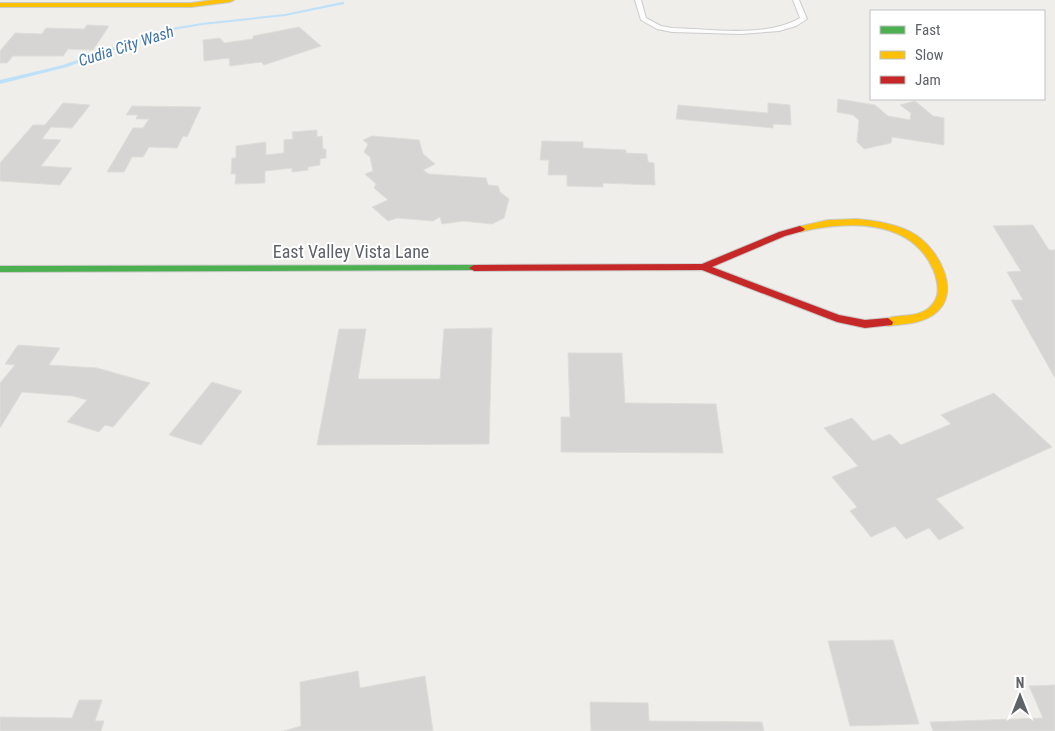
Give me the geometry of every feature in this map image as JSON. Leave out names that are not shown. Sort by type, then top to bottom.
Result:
[{"type":"street","points":[[0,5],[191,5],[230,0]]},
{"type":"street","name":"East Valley Vista Lane","points":[[0,269],[703,267],[837,318],[865,324],[906,320],[930,313],[940,302],[943,280],[934,259],[913,238],[885,226],[853,221],[826,222],[782,234],[703,267]]},
{"type":"lane","points":[[638,0],[642,19],[659,28],[672,30],[778,30],[798,24],[804,19],[796,0]]},
{"type":"building","points":[[87,25],[109,26],[93,50],[68,49],[63,56],[13,56],[7,63],[0,63],[0,51],[15,33],[42,34],[46,28],[84,29]]},
{"type":"building","points":[[299,27],[321,46],[264,65],[261,62],[230,66],[229,58],[204,61],[203,40],[220,38],[224,43],[253,39],[253,36]]},
{"type":"building","points":[[838,99],[875,105],[888,116],[910,120],[911,113],[900,105],[915,101],[933,116],[944,118],[944,145],[892,137],[891,143],[864,149],[857,142],[859,120],[853,115],[837,112]]},
{"type":"building","points":[[63,103],[90,105],[72,128],[51,127],[42,139],[61,140],[41,166],[72,168],[60,185],[0,181],[0,163],[33,125],[45,125]]},
{"type":"building","points":[[768,103],[790,105],[791,125],[773,124],[773,128],[676,119],[678,105],[768,113]]},
{"type":"building","points":[[132,106],[201,107],[187,137],[183,136],[177,148],[149,147],[143,157],[132,157],[124,172],[107,172],[133,128],[143,128],[149,119],[136,119],[138,115],[126,115]]},
{"type":"building","points":[[317,130],[317,137],[322,136],[323,149],[326,149],[326,158],[320,159],[320,165],[308,167],[308,170],[292,172],[292,168],[265,171],[265,183],[235,184],[236,174],[231,174],[232,158],[236,158],[236,146],[266,142],[266,155],[284,153],[284,140],[293,139],[292,132]]},
{"type":"building","points":[[372,136],[419,140],[423,154],[435,164],[423,170],[429,174],[486,178],[488,185],[498,186],[500,192],[509,199],[504,218],[492,224],[463,221],[442,224],[440,217],[433,221],[397,218],[388,221],[372,207],[388,200],[374,188],[376,184],[365,174],[373,171],[370,157],[364,152],[368,144],[363,140]]},
{"type":"building","points":[[542,141],[583,142],[583,148],[626,150],[626,153],[647,154],[648,162],[654,163],[655,185],[603,183],[603,187],[567,186],[567,175],[548,175],[549,160],[540,160]]},
{"type":"building","points":[[1033,225],[1049,250],[1055,250],[1055,378],[1011,300],[1023,300],[1007,272],[1021,271],[993,226]]},
{"type":"building","points":[[492,328],[489,444],[317,445],[339,329],[366,329],[358,379],[440,379],[444,329]]},
{"type":"building","points":[[18,345],[60,348],[49,365],[97,368],[150,383],[113,427],[105,425],[99,432],[67,422],[87,400],[73,396],[22,392],[0,428],[0,383],[15,365],[5,364]]},
{"type":"building","points":[[568,353],[622,353],[625,403],[716,404],[723,453],[561,452],[561,417],[570,417]]},
{"type":"building","points":[[212,382],[242,391],[201,445],[169,435]]},
{"type":"building","points":[[994,393],[1052,447],[936,499],[964,528],[939,540],[929,528],[906,539],[895,526],[871,537],[850,511],[857,507],[832,477],[858,466],[824,428],[852,418],[873,441],[890,434],[901,445],[951,424],[941,415]]},
{"type":"building","points":[[893,640],[919,724],[850,726],[828,641]]},
{"type":"building","points":[[358,671],[360,688],[425,676],[433,731],[284,731],[301,726],[300,682]]},
{"type":"building","points":[[1055,685],[1055,731],[933,731],[930,722],[1043,718],[1029,686]]},
{"type":"building","points":[[79,700],[102,700],[95,721],[104,721],[101,731],[0,731],[0,717],[72,718]]},
{"type":"building","points":[[590,702],[648,703],[649,721],[762,722],[764,731],[591,731]]},
{"type":"waterway","name":"Cudia City Wash","points":[[0,82],[65,66],[166,30],[285,15],[342,3]]},
{"type":"traffic: fast","points":[[0,269],[474,268]]},
{"type":"traffic: slow","points":[[0,5],[191,5],[230,0]]},
{"type":"traffic: slow","points":[[800,229],[828,223],[871,223],[899,231],[920,243],[928,252],[940,274],[943,285],[942,296],[938,306],[929,313],[919,317],[888,322]]},
{"type":"traffic: jam","points":[[474,268],[703,267],[782,234],[800,229]]},
{"type":"traffic: jam","points":[[703,267],[837,318],[865,324],[888,322]]}]
